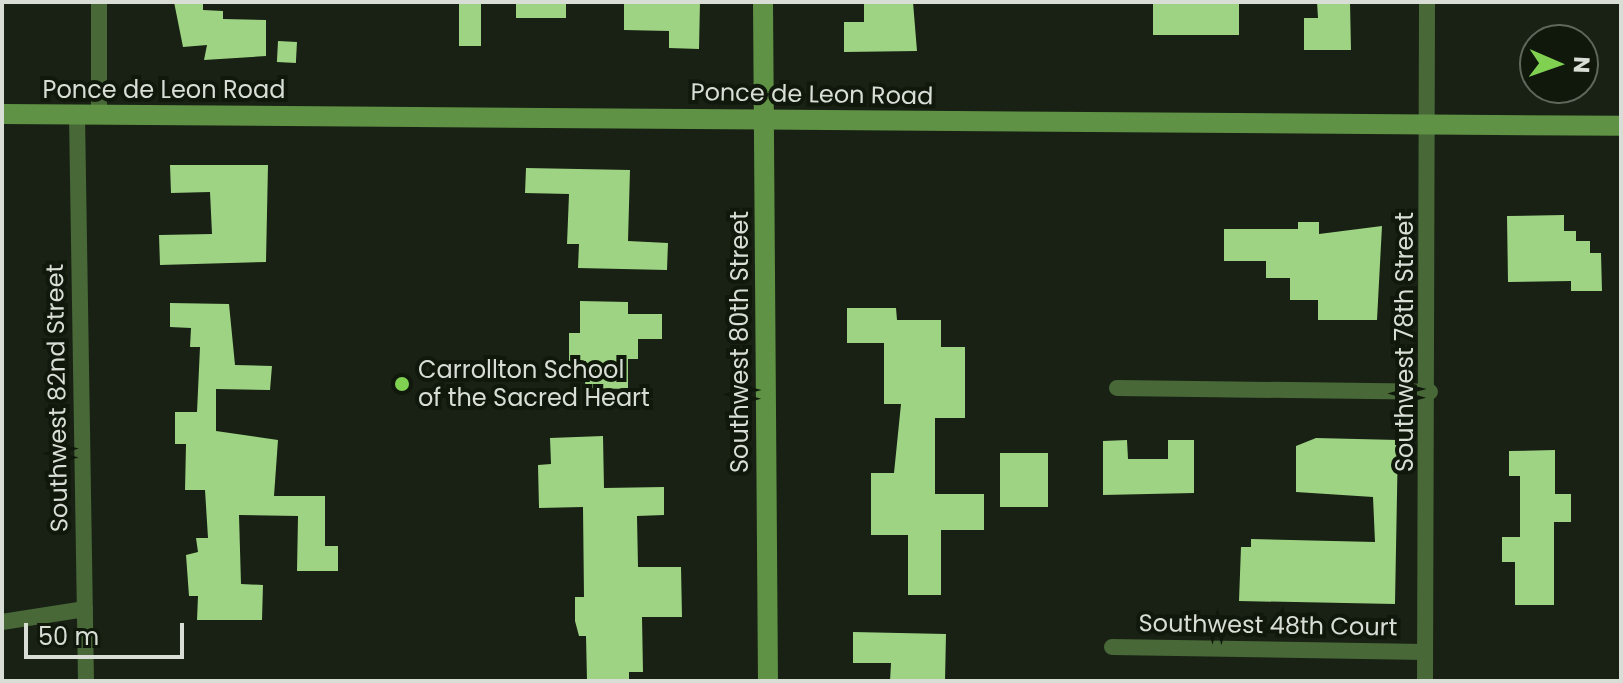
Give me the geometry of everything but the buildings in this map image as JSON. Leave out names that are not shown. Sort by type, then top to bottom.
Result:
[{"type":"street","points":[[99,2],[99,115]]},
{"type":"street","name":"Southwest 80th Street","points":[[763,2],[768,681]]},
{"type":"street","name":"Southwest 78th Street","points":[[1425,681],[1430,392],[1427,2]]},
{"type":"street","name":"Ponce de Leon Road","points":[[2,114],[1621,126]]},
{"type":"street","name":"Southwest 82nd Street","points":[[77,115],[86,681]]},
{"type":"street","points":[[1117,388],[1430,392]]},
{"type":"street","points":[[2,622],[85,609]]},
{"type":"street","name":"Southwest 48th Court","points":[[1112,647],[1425,652]]},
{"type":"place","name":"Carrollton School of the Sacred Heart","points":[[402,384]]}]
